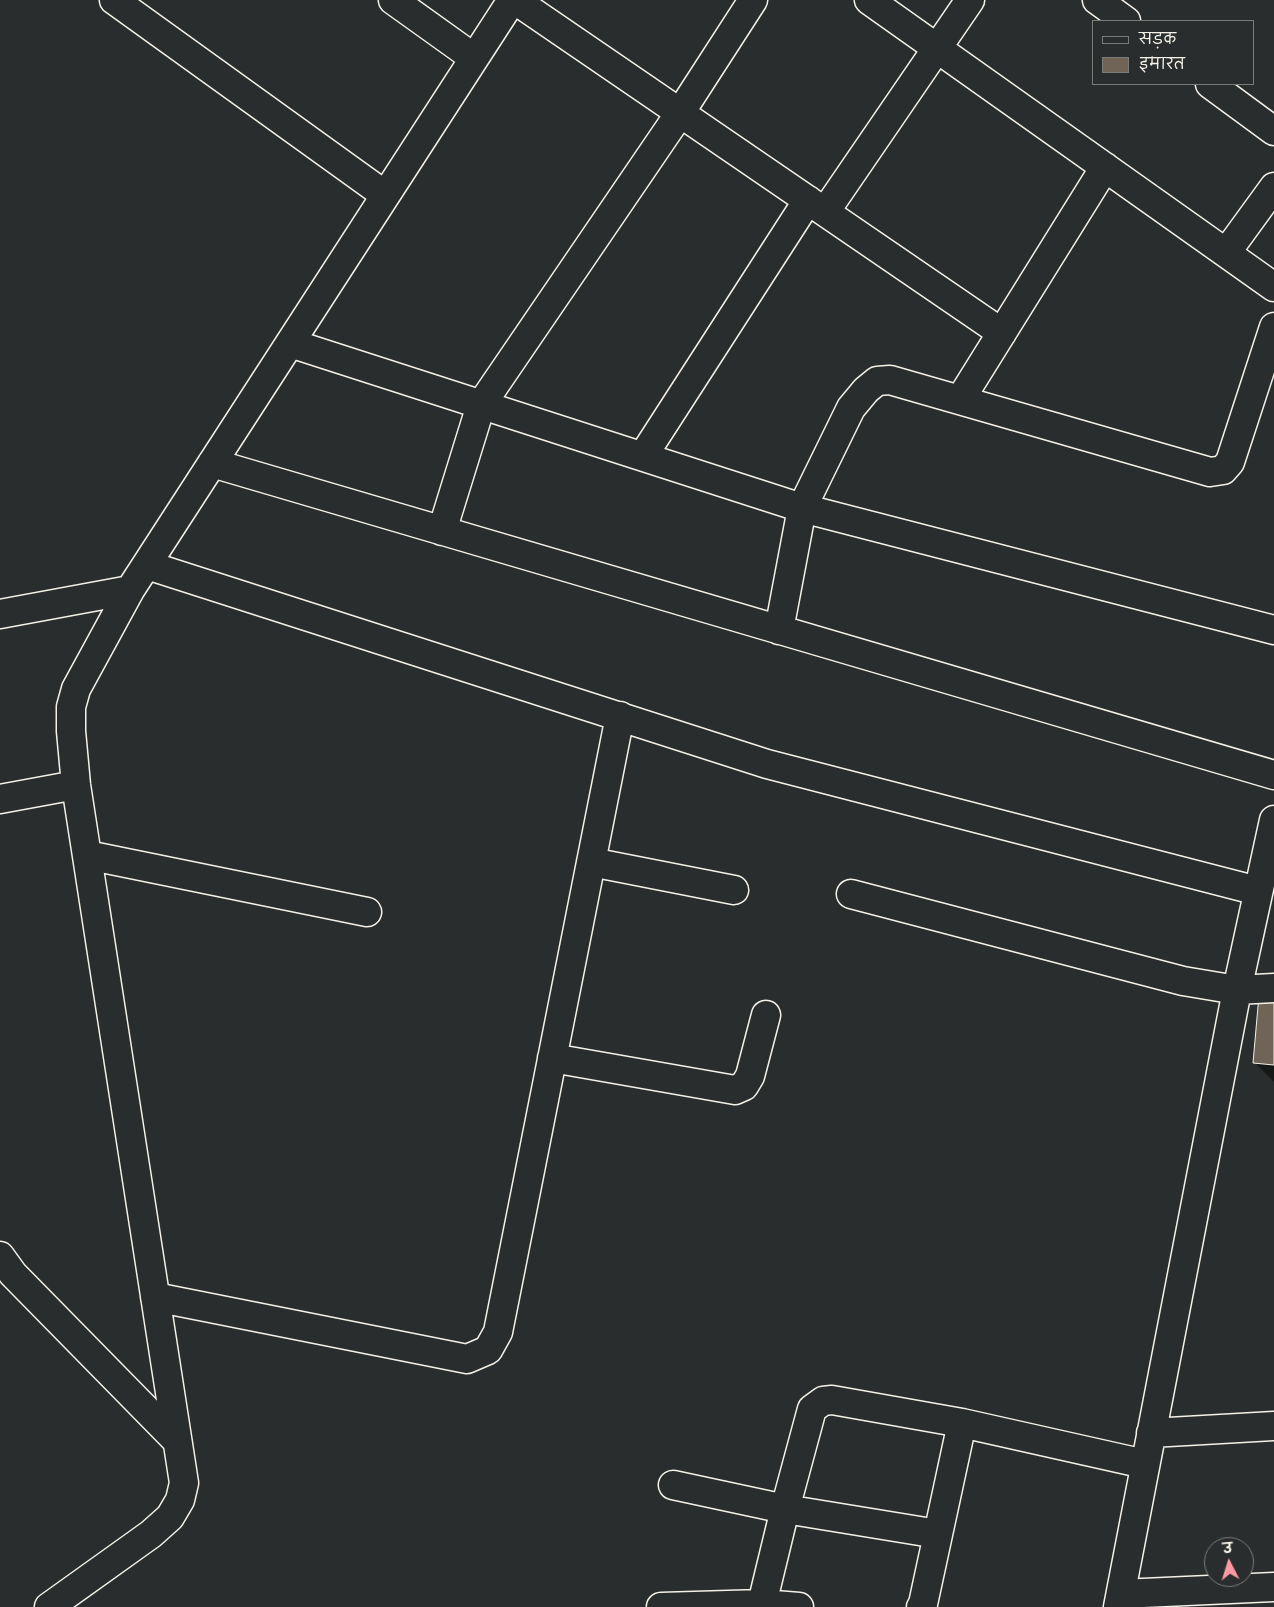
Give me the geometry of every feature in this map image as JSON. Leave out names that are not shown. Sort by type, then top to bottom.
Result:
[{"type":"street","points":[[114,0],[386,195]]},
{"type":"street","points":[[393,0],[474,58]]},
{"type":"street","points":[[49,1607],[151,1534],[170,1517],[180,1500],[184,1483],[76,785],[71,731],[71,707],[76,689],[130,590],[513,0],[1002,333]]},
{"type":"street","points":[[442,531],[481,405],[680,113],[754,0]]},
{"type":"street","points":[[868,0],[1274,287]]},
{"type":"street","points":[[643,456],[817,206],[937,49],[970,0]]},
{"type":"street","points":[[1097,0],[1125,20]]},
{"type":"street","points":[[1211,85],[1274,131]]},
{"type":"street","points":[[960,400],[1105,167]]},
{"type":"street","points":[[1226,253],[1274,187]]},
{"type":"street","points":[[779,630],[802,508],[851,408],[866,390],[878,381],[890,380],[1210,472],[1223,470],[1230,462],[1274,327]]},
{"type":"street","points":[[290,343],[802,508],[1274,630]]},
{"type":"street","points":[[212,463],[1274,775]]},
{"type":"street","points":[[146,565],[767,764],[1258,891]]},
{"type":"street","points":[[0,614],[130,590]]},
{"type":"street","points":[[155,1297],[467,1359],[488,1350],[498,1332],[620,716]]},
{"type":"street","points":[[0,799],[76,785]]},
{"type":"street","points":[[1274,820],[1237,990],[1119,1600],[1274,1587]]},
{"type":"street","points":[[87,855],[367,912]]},
{"type":"street","points":[[591,862],[734,890]]},
{"type":"street","points":[[851,894],[1184,981],[1237,990],[1274,988]]},
{"type":"street","points":[[552,1058],[735,1090],[744,1086],[750,1076],[766,1015]]},
{"type":"street","points":[[0,1256],[13,1274],[178,1441]]},
{"type":"street","points":[[762,1604],[812,1409],[823,1400],[832,1400],[962,1424],[1145,1464]]},
{"type":"street","points":[[930,1606],[938,1534],[962,1424]]},
{"type":"street","points":[[1151,1433],[1274,1426]]},
{"type":"street","points":[[673,1485],[785,1509],[938,1534]]},
{"type":"street","points":[[661,1607],[762,1604],[799,1607]]},
{"type":"building","points":[[1259,995],[1274,997],[1274,1065],[1253,1063]]}]
